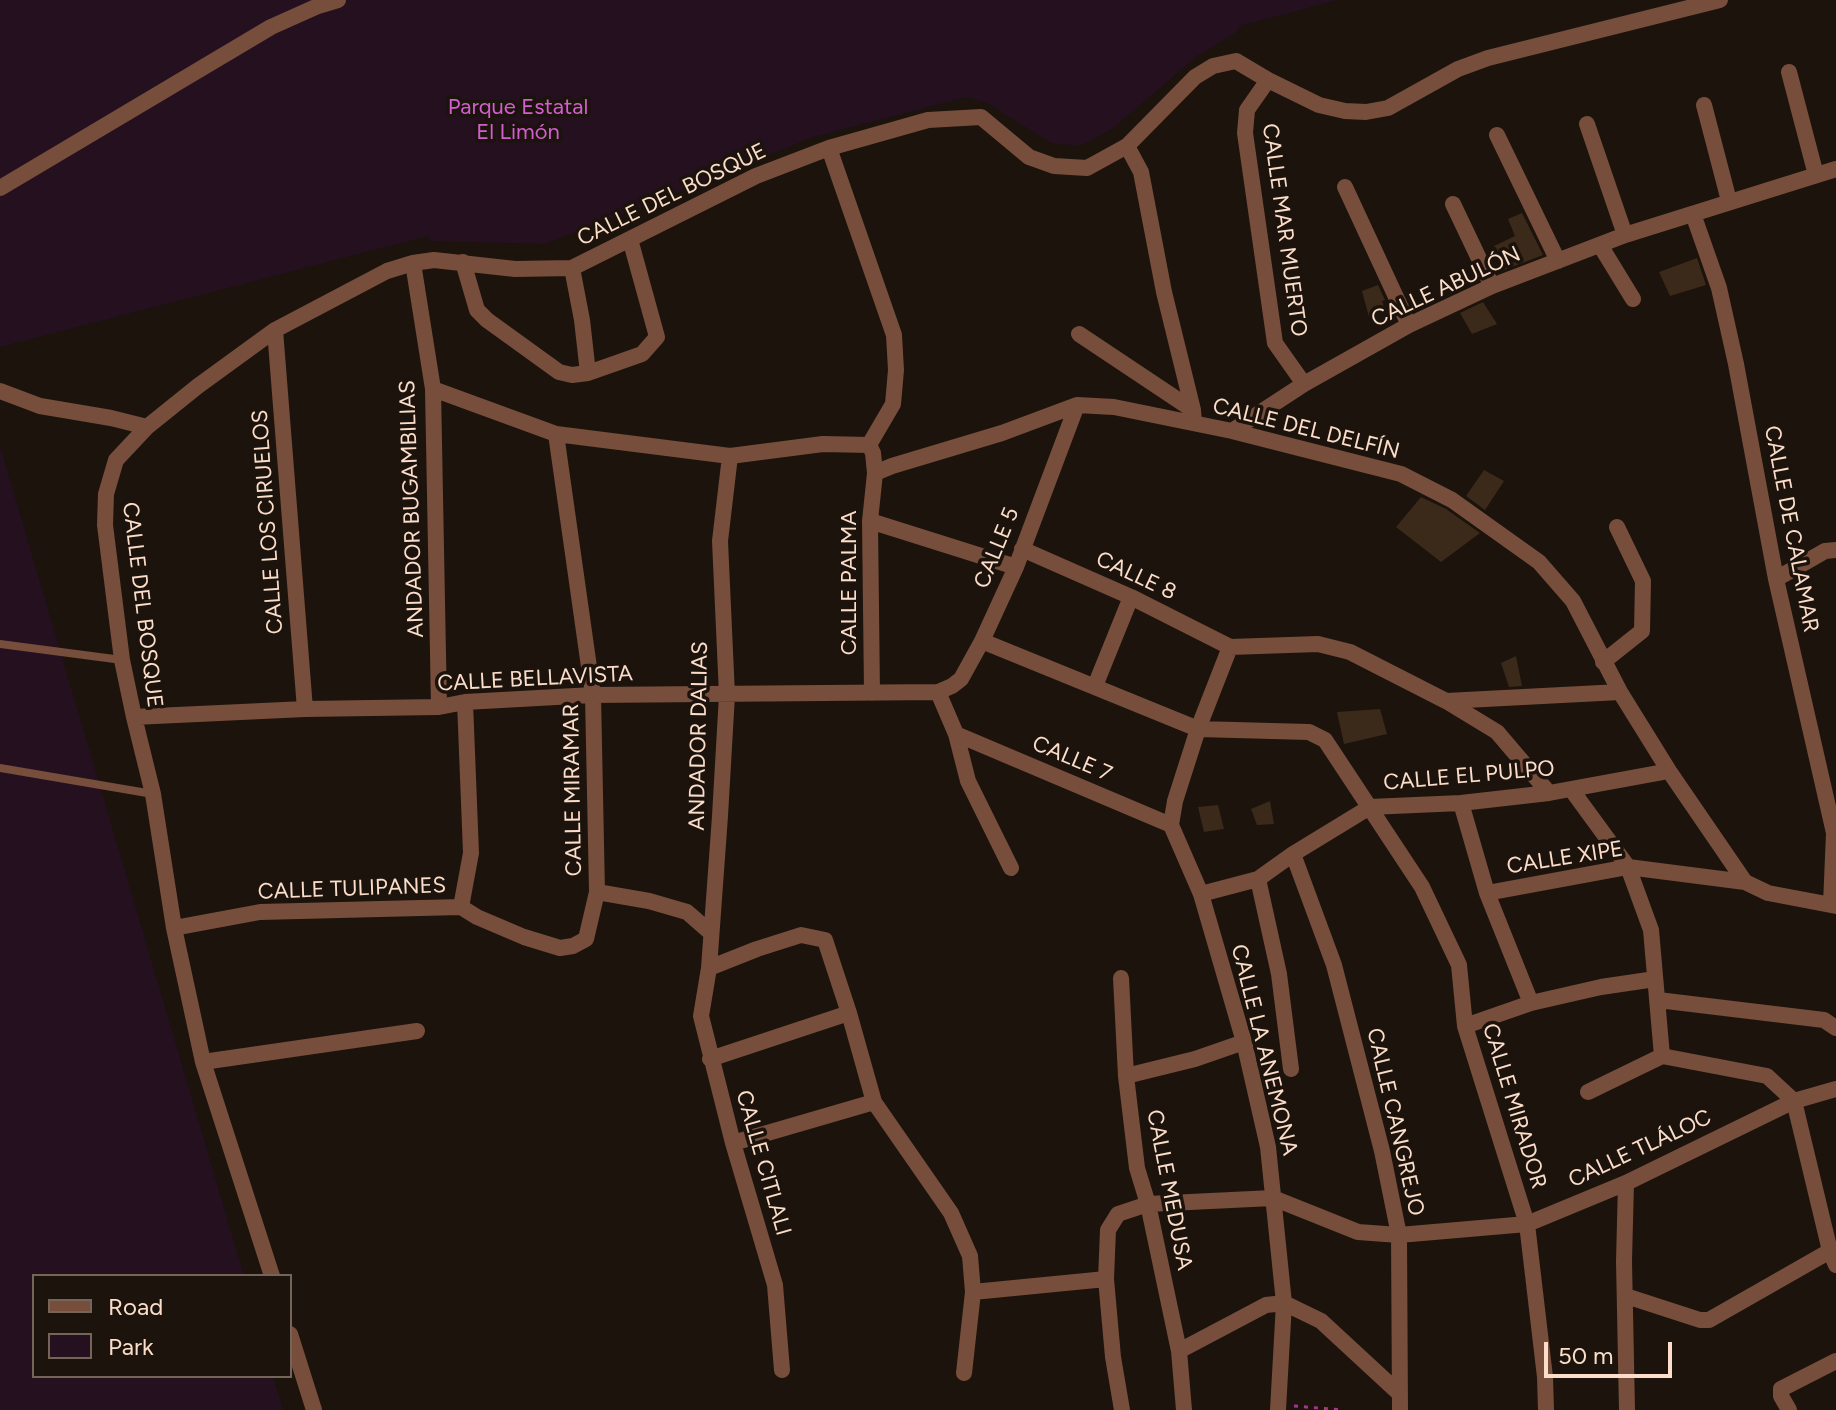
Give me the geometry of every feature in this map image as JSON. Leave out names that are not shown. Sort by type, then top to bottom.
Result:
[{"type":"street","points":[[0,188],[271,27],[338,0]]},
{"type":"street","name":"CALLE DEL BOSQUE","points":[[271,1274],[203,1062],[174,928],[153,794],[122,660],[105,525],[106,494],[116,460],[147,427],[275,330],[387,271],[434,260],[515,269],[572,268],[756,176],[829,148],[928,120],[981,117],[1029,157],[1054,166],[1087,168],[1127,146],[1195,77],[1213,66],[1236,61],[1319,105],[1366,112],[1388,108],[1458,69],[1488,58],[1660,7],[1720,0]]},
{"type":"street","points":[[1789,72],[1816,175]]},
{"type":"street","name":"CALLE MAR MUERTO","points":[[1268,80],[1247,110],[1245,133],[1275,343],[1304,384]]},
{"type":"street","points":[[1704,105],[1729,201]]},
{"type":"street","points":[[1587,124],[1625,235]]},
{"type":"street","points":[[1497,135],[1558,261]]},
{"type":"street","points":[[1127,146],[1141,172],[1164,292],[1193,417]]},
{"type":"street","points":[[433,389],[556,434],[730,456],[823,444],[871,449],[893,404],[896,370],[894,335],[829,148]]},
{"type":"street","name":"CALLE ABULÓN","points":[[1232,431],[1304,384],[1409,325],[1492,286],[1625,235],[1836,169]]},
{"type":"street","points":[[1345,187],[1409,325]]},
{"type":"street","points":[[1453,204],[1492,286]]},
{"type":"street","name":"CALLE DE CALAMAR","points":[[1693,214],[1719,288],[1776,579],[1835,833],[1833,905]]},
{"type":"street","points":[[463,262],[477,310],[487,320],[559,372],[572,375],[588,373],[642,354],[657,337],[630,239]]},
{"type":"street","points":[[1600,245],[1633,299]]},
{"type":"street","name":"ANDADOR BUGAMBILIAS","points":[[413,263],[433,389],[439,707]]},
{"type":"street","points":[[572,268],[588,373]]},
{"type":"street","name":"CALLE LOS CIRUELOS","points":[[275,330],[305,709]]},
{"type":"street","points":[[1079,334],[1193,417]]},
{"type":"street","points":[[0,391],[40,406],[147,427]]},
{"type":"street","points":[[875,473],[1002,433],[1077,405]]},
{"type":"street","name":"CALLE DEL DELFÍN","points":[[1077,405],[1193,417],[1232,431],[1401,474],[1452,500],[1539,562],[1573,601],[1620,692],[1669,771],[1745,882]]},
{"type":"street","name":"CALLE 5","points":[[938,692],[961,679],[982,641],[1016,567],[1077,405]]},
{"type":"street","name":"CALLE MIRAMAR","points":[[556,434],[593,695],[597,892],[586,939],[573,946]]},
{"type":"street","name":"CALLE PALMA","points":[[871,449],[875,473],[870,521],[872,693]]},
{"type":"street","name":"ANDADOR DALIAS","points":[[709,968],[727,695],[720,541],[730,456]]},
{"type":"street","points":[[870,521],[1016,567]]},
{"type":"street","points":[[1603,662],[1642,631],[1643,581],[1617,527]]},
{"type":"street","name":"CALLE 8","points":[[1022,549],[1131,597],[1230,647]]},
{"type":"street","points":[[1776,579],[1825,551],[1836,550]]},
{"type":"street","points":[[1095,686],[1131,597]]},
{"type":"street","points":[[982,641],[1198,729]]},
{"type":"street","points":[[1171,825],[1175,801],[1198,729],[1230,647],[1318,644],[1350,652],[1446,701],[1497,732],[1549,793]]},
{"type":"street","points":[[938,692],[956,734],[968,781],[1011,868]]},
{"type":"street","name":"CALLE BELLAVISTA","points":[[134,717],[439,707],[465,702],[593,695],[938,692]]},
{"type":"street","points":[[1446,701],[1620,692]]},
{"type":"street","points":[[461,907],[471,853],[465,702]]},
{"type":"street","name":"CALLE MIRADOR","points":[[1198,729],[1309,732],[1325,740],[1422,887],[1459,965],[1465,1026],[1527,1224],[1546,1410]]},
{"type":"street","name":"CALLE 7","points":[[956,734],[1171,825]]},
{"type":"street","name":"CALLE EL PULPO","points":[[1201,894],[1258,879],[1370,807],[1461,803],[1549,793],[1669,771]]},
{"type":"street","points":[[1571,789],[1628,867],[1651,930],[1662,1056]]},
{"type":"street","points":[[1461,803],[1487,893],[1531,1003]]},
{"type":"street","name":"CALLE LA ANEMONA","points":[[1171,825],[1201,894],[1244,1042],[1268,1147],[1284,1303],[1278,1408]]},
{"type":"street","name":"CALLE CANGREJO","points":[[1293,854],[1334,965],[1382,1151],[1399,1235],[1400,1402]]},
{"type":"street","name":"CALLE XIPE","points":[[1487,893],[1628,867],[1745,882],[1768,893],[1833,905]]},
{"type":"street","points":[[1258,879],[1279,974],[1291,1069]]},
{"type":"street","points":[[597,892],[649,901],[687,912],[711,933]]},
{"type":"street","name":"CALLE TULIPANES","points":[[174,928],[260,912],[461,907],[524,937],[560,948],[573,946]]},
{"type":"street","points":[[709,968],[801,935],[825,940],[874,1102],[951,1213],[970,1256],[973,1292],[964,1373]]},
{"type":"street","name":"CALLE CITLALI","points":[[709,968],[701,1016],[733,1143],[775,1285],[782,1370]]},
{"type":"street","name":"CALLE MEDUSA","points":[[1121,978],[1126,1076],[1137,1168],[1148,1204],[1179,1351],[1184,1410]]},
{"type":"street","points":[[1465,1026],[1531,1003],[1601,987],[1655,979]]},
{"type":"street","points":[[1658,1000],[1824,1020],[1836,1028]]},
{"type":"street","points":[[710,1059],[849,1013]]},
{"type":"street","points":[[203,1062],[417,1031]]},
{"type":"street","points":[[1126,1076],[1195,1059],[1244,1042]]},
{"type":"street","points":[[1588,1092],[1662,1056],[1767,1076],[1794,1101],[1833,1258],[1709,1320],[1700,1320],[1626,1296]]},
{"type":"street","name":"CALLE TLÁLOC","points":[[1273,1198],[1358,1232],[1399,1235],[1527,1224],[1626,1183],[1794,1101],[1836,1089]]},
{"type":"street","points":[[733,1143],[874,1102]]},
{"type":"street","points":[[1626,1183],[1627,1410]]},
{"type":"street","points":[[1122,1410],[1113,1357],[1106,1279],[1108,1230],[1118,1214],[1148,1204],[1273,1198]]},
{"type":"street","points":[[973,1292],[1106,1279]]},
{"type":"street","points":[[1179,1351],[1266,1305],[1284,1303],[1321,1321],[1400,1402]]},
{"type":"street","points":[[292,1340],[314,1410]]},
{"type":"street","points":[[1789,1410],[1781,1396],[1781,1389],[1836,1361]]},
{"type":"lane","points":[[0,644],[122,660]]},
{"type":"lane","points":[[0,768],[153,794]]},
{"type":"path","points":[[1278,1408],[1343,1410]]},
{"type":"green space","name":"Parque Estatal El Limón","points":[[0,0],[1338,0],[1239,26],[1238,31],[1197,56],[1112,129],[1080,146],[1051,143],[987,103],[966,97],[813,137],[595,226],[543,244],[430,241],[428,236],[0,347]]},
{"type":"green space","points":[[0,446],[243,1274],[32,1274],[32,1378],[274,1378],[283,1410],[0,1410]]},
{"type":"building","points":[[1522,213],[1543,255],[1501,271],[1494,246],[1515,236],[1508,219]]},
{"type":"building","points":[[1697,258],[1706,285],[1670,296],[1659,272]]},
{"type":"building","points":[[1378,285],[1385,300],[1382,301],[1386,312],[1369,317],[1362,291]]},
{"type":"building","points":[[1483,302],[1497,324],[1472,334],[1460,313]]},
{"type":"building","points":[[1484,470],[1504,481],[1485,510],[1466,496]]},
{"type":"building","points":[[1421,497],[1446,509],[1480,533],[1441,562],[1396,527]]},
{"type":"building","points":[[1516,656],[1522,686],[1509,687],[1501,663]]},
{"type":"building","points":[[1380,709],[1387,734],[1344,744],[1337,712]]},
{"type":"building","points":[[1270,801],[1274,824],[1257,825],[1251,809]]},
{"type":"building","points":[[1218,805],[1224,829],[1204,832],[1198,807]]}]
